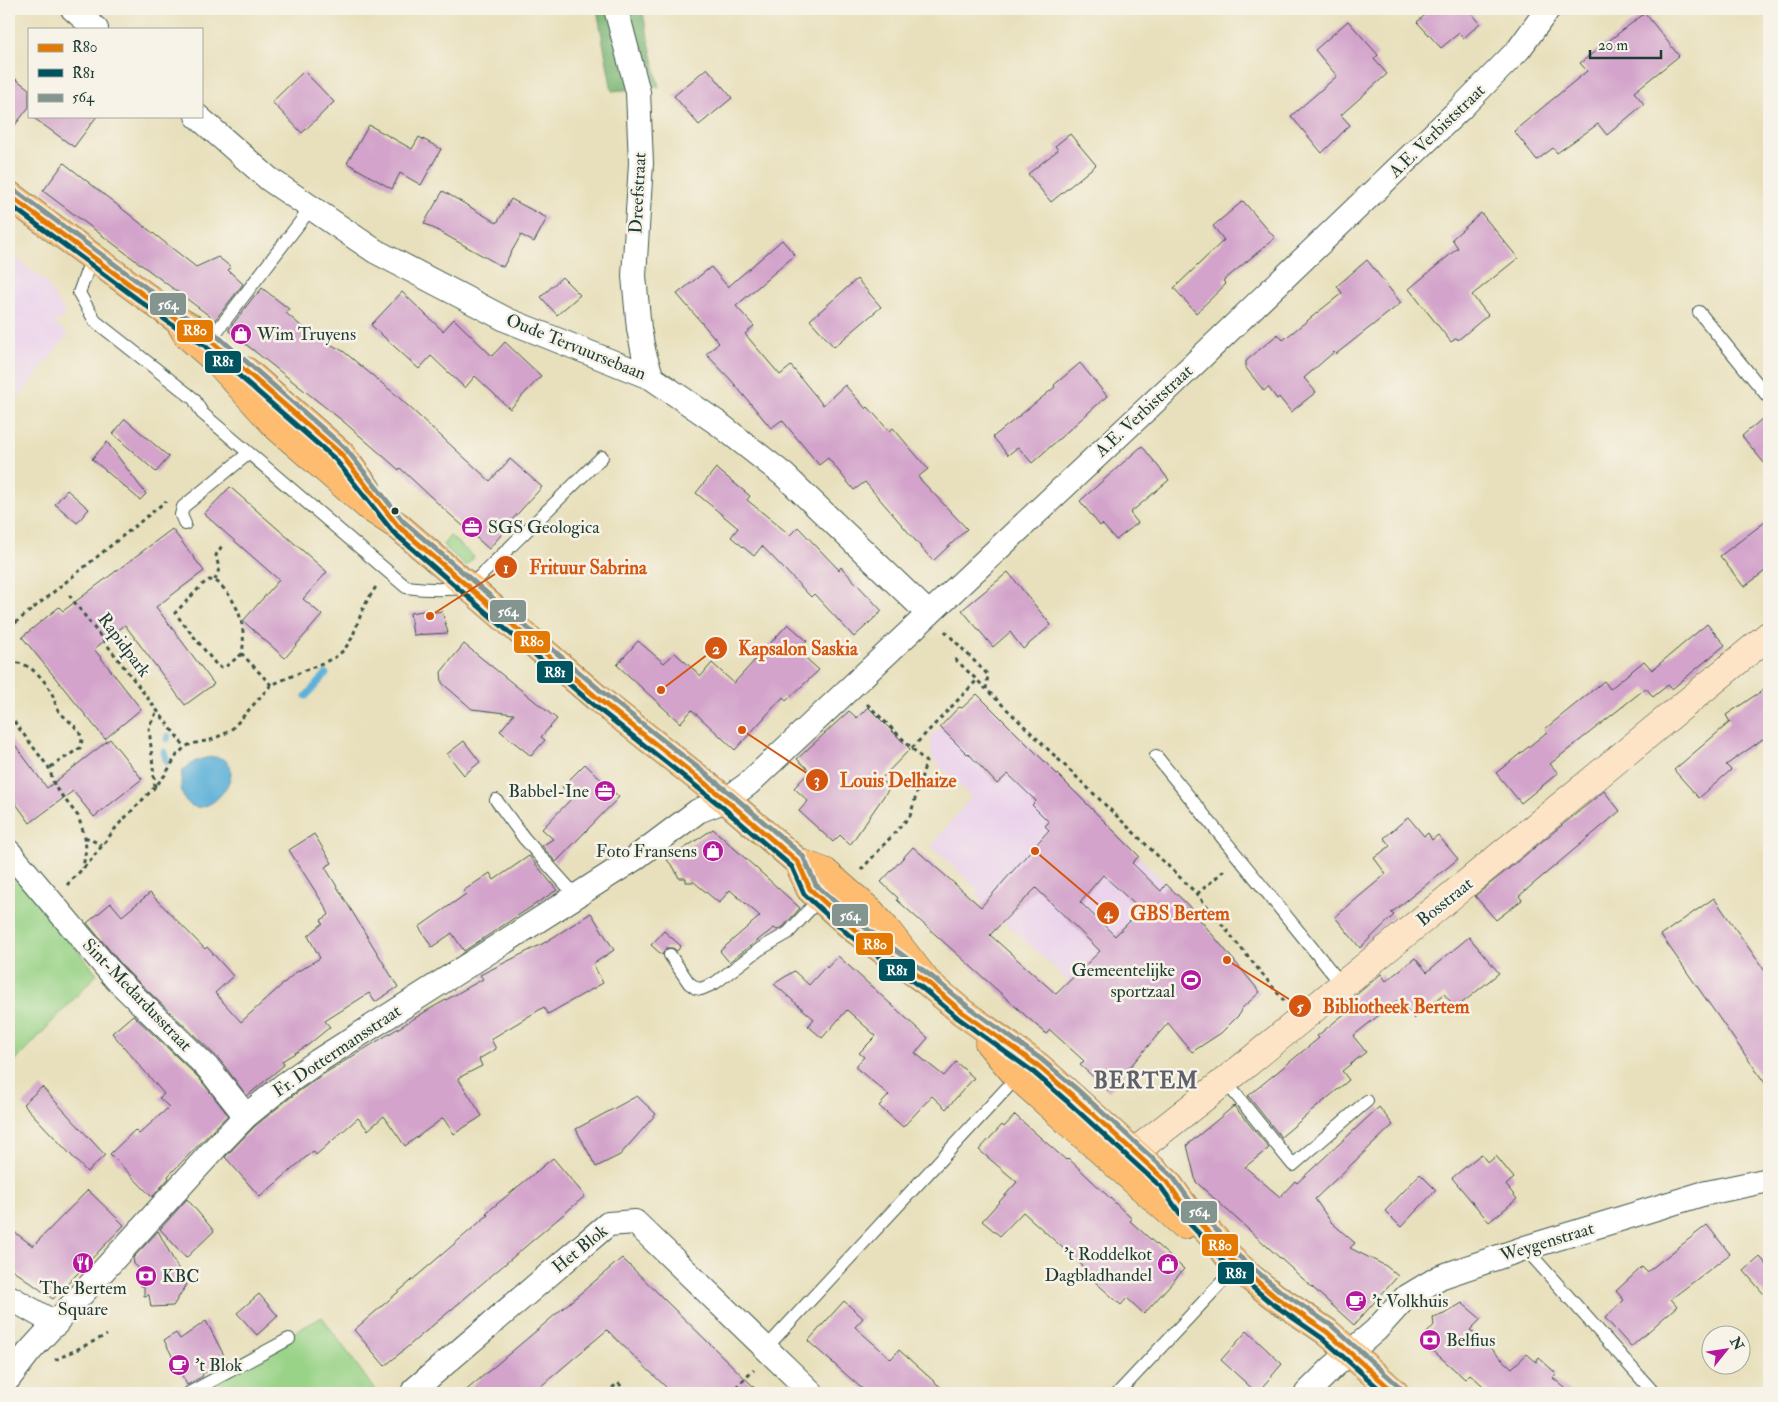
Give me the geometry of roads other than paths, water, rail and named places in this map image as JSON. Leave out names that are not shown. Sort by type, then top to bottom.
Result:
[{"type":"main road","points":[[9,195],[179,322],[196,330],[210,340],[340,454],[398,526]]},
{"type":"main road","points":[[179,322],[188,336],[220,364],[277,427],[369,507],[398,526],[596,697],[726,800],[798,862],[825,872],[870,911],[927,982]]},
{"type":"main road","points":[[798,862],[810,889],[854,929],[927,982],[1126,1159],[1210,1248],[1230,1258],[1274,1296],[1312,1321],[1395,1393]]},
{"type":"street","points":[[72,9],[95,28]]},
{"type":"street","name":"Dreefstraat","points":[[616,9],[638,92],[641,163],[634,276],[642,346],[652,378]]},
{"type":"street","name":"A.E. Verbiststraat","points":[[726,800],[748,784],[929,614],[1464,106],[1519,49],[1548,9]]},
{"type":"street","name":"Oude Tervuursebaan","points":[[199,118],[269,179],[375,251],[507,320],[652,378],[719,424],[784,475],[929,614]]},
{"type":"street","name":"Bosstraat","points":[[1126,1159],[1343,986],[1769,635]]},
{"type":"street","name":"Fr. Dottermansstraat","points":[[9,1378],[29,1352],[246,1116],[284,1085],[318,1061],[634,859],[698,810],[726,800]]},
{"type":"street","name":"Sint-Medardusstraat","points":[[9,852],[117,980],[209,1069],[246,1116]]},
{"type":"street","name":"Weygenstraat","points":[[1307,1393],[1333,1367],[1376,1330],[1405,1298],[1424,1286],[1460,1270],[1525,1248],[1702,1194],[1769,1180]]},
{"type":"street","name":"Het Blok","points":[[412,1393],[608,1224],[636,1222],[812,1393]]},
{"type":"street","points":[[9,1297],[56,1324]]},
{"type":"lane","points":[[210,340],[311,208]]},
{"type":"lane","points":[[92,257],[79,293],[95,321],[194,399],[202,413],[406,587],[429,590],[469,587],[602,457]]},
{"type":"lane","points":[[1699,312],[1769,398]]},
{"type":"lane","points":[[185,524],[181,515],[183,507],[249,453]]},
{"type":"lane","points":[[1156,756],[1343,986]]},
{"type":"lane","points":[[496,800],[524,838],[576,896]]},
{"type":"lane","points":[[670,955],[689,983],[696,988],[715,983],[760,950],[788,933],[820,898]]},
{"type":"lane","points":[[768,1351],[1027,1071]]},
{"type":"lane","points":[[1225,1081],[1293,1165],[1367,1101]]},
{"type":"lane","points":[[1525,1248],[1654,1393]]},
{"type":"lane","points":[[1118,1393],[1221,1283]]},
{"type":"lane","points":[[189,1393],[289,1339]]},
{"type":"water","points":[[214,757],[226,761],[231,768],[226,788],[218,798],[208,805],[198,807],[189,804],[182,793],[182,771],[197,761]]},
{"type":"waterway","points":[[306,696],[326,674]]},
{"type":"waterway","points":[[164,752],[167,762]]},
{"type":"place","name":"Wim Truyens","points":[[241,334]]},
{"type":"place","name":"SGS Geologica","points":[[472,527]]},
{"type":"place","name":"Frituur Sabrina","points":[[430,616]]},
{"type":"place","name":"Kapsalon Saskia","points":[[661,690]]},
{"type":"place","name":"Louis Delhaize","points":[[742,730]]},
{"type":"place","name":"Babbel-Ine","points":[[605,791]]},
{"type":"place","name":"Foto Fransens","points":[[713,851]]},
{"type":"place","name":"GBS Bertem","points":[[1035,851]]},
{"type":"place","name":"Bibliotheek Bertem","points":[[1227,960]]},
{"type":"place","name":"Gemeentelijke sportzaal","points":[[1191,980]]},
{"type":"place","name":"The Bertem Square","points":[[83,1263]]},
{"type":"place","name":"'t Roddelkot Dagbladhandel","points":[[1168,1264]]},
{"type":"place","name":"KBC","points":[[146,1276]]},
{"type":"place","name":"'t Volkhuis","points":[[1356,1301]]},
{"type":"place","name":"Belfius","points":[[1430,1340]]},
{"type":"place","name":"'t Blok","points":[[179,1365]]},
{"type":"district","name":"BERTEM","points":[[1146,1081]]}]
